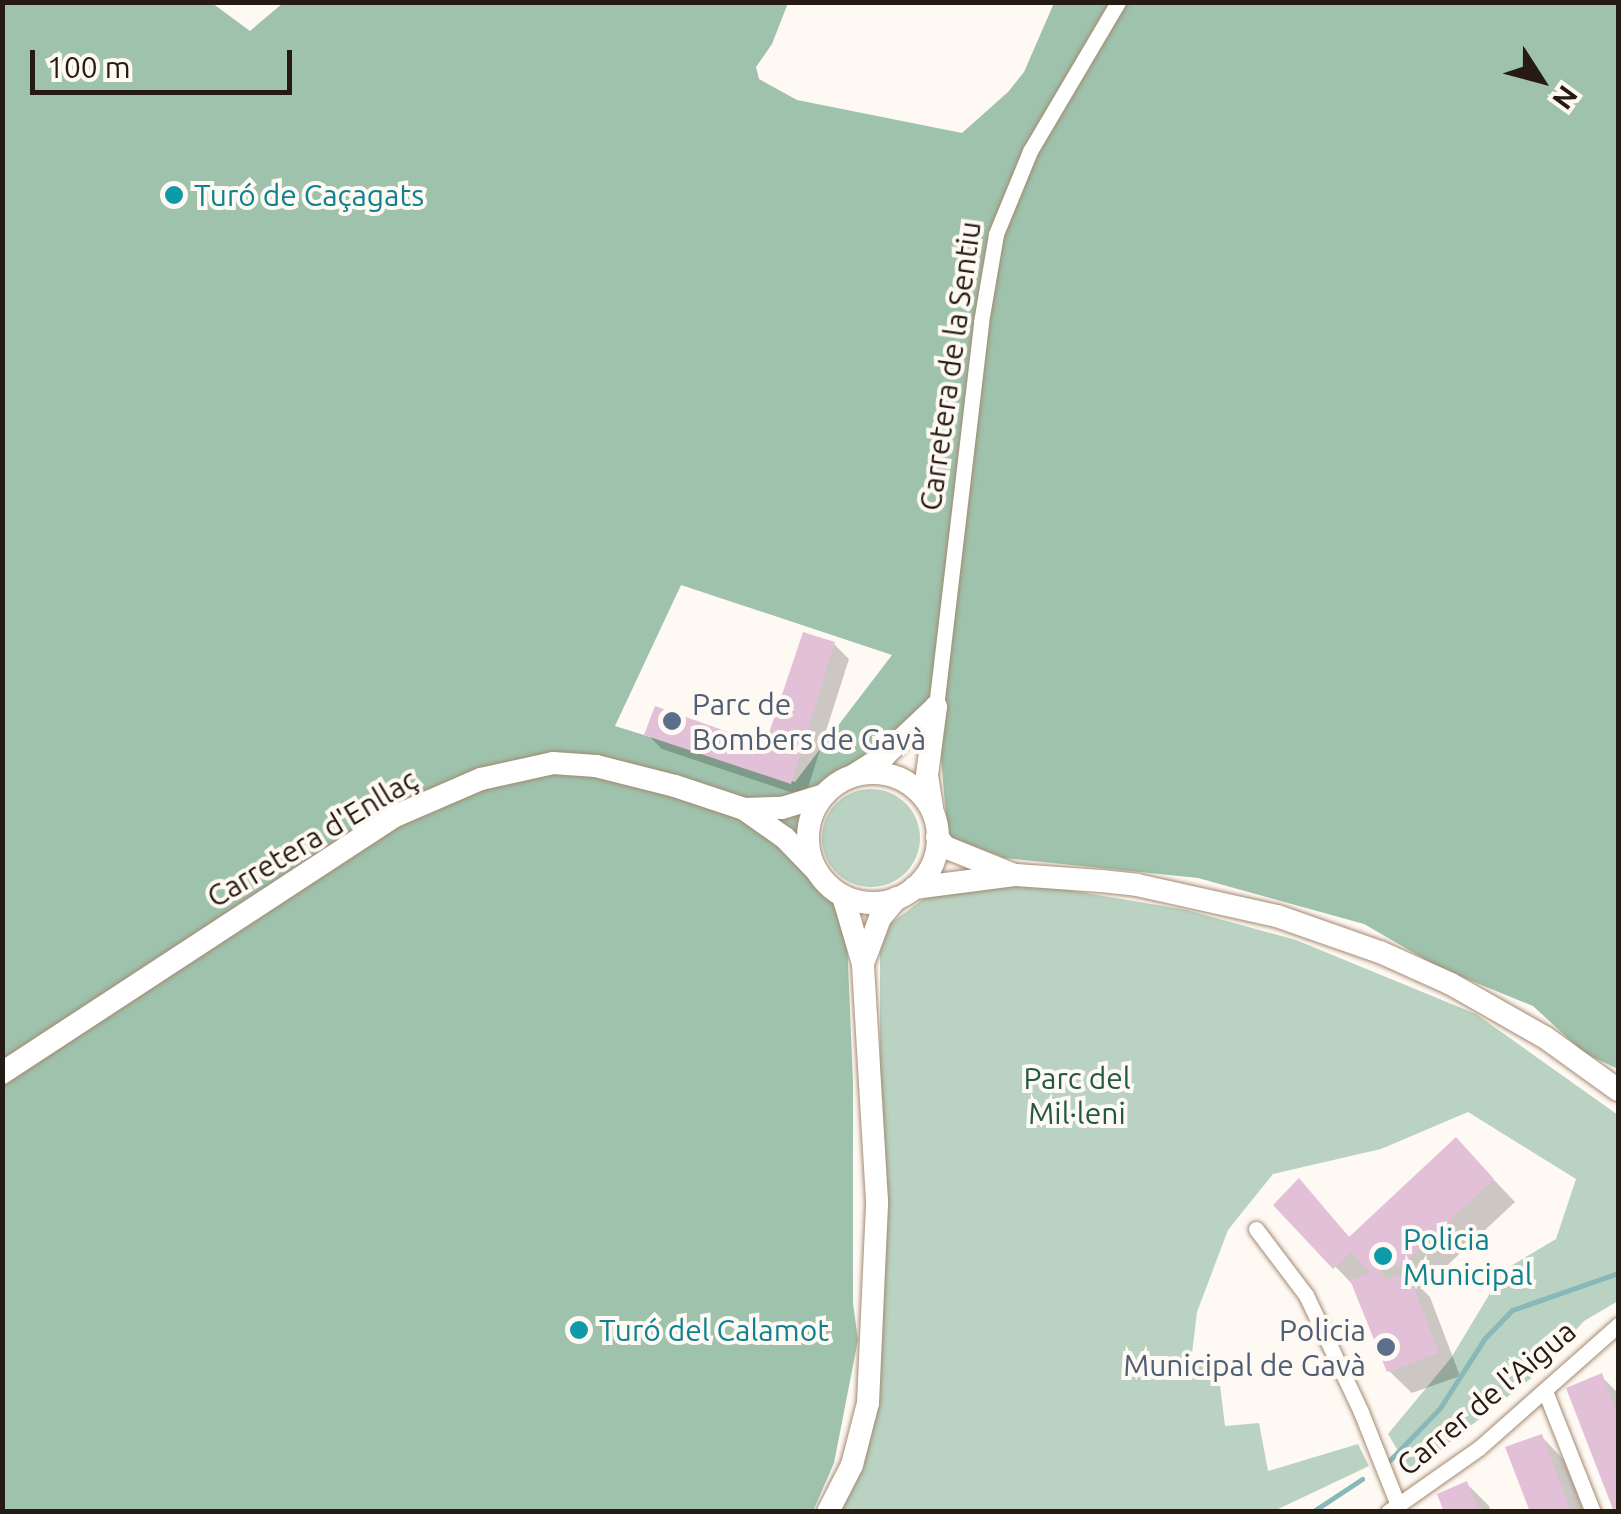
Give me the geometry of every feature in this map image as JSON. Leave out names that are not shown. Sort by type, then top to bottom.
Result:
[{"type":"street","name":"Carretera de la Sentiu","points":[[936,826],[927,775],[980,322],[996,234],[1030,151],[1118,2]]},
{"type":"street","points":[[828,1512],[852,1465],[868,1403],[877,1201],[863,964],[843,896],[814,868],[808,830],[824,795],[884,756],[936,707]]},
{"type":"street","name":"Carretera d'Enllaç","points":[[2,1073],[393,817],[452,790],[553,763],[601,768],[744,809],[782,808],[824,795]]},
{"type":"street","points":[[852,777],[891,776],[909,784],[945,847],[1016,875]]},
{"type":"street","name":"Carretera d'Enllaç","points":[[744,809],[785,838],[814,868]]},
{"type":"street","points":[[863,964],[880,918],[935,856],[936,826]]},
{"type":"street","points":[[843,896],[880,903],[906,893],[1016,875],[1137,884],[1276,916],[1380,952],[1450,984],[1546,1038],[1618,1090]]},
{"type":"street","points":[[1256,1229],[1306,1295],[1403,1507]]},
{"type":"street","name":"Carrer de l'Aigua","points":[[1403,1507],[1546,1391],[1618,1324]]},
{"type":"street","points":[[1546,1391],[1593,1512]]},
{"type":"green space","points":[[3,3],[212,3],[250,31],[283,3],[788,3],[772,44],[756,67],[759,79],[797,100],[962,133],[1008,92],[1024,72],[1054,3],[1618,3],[1618,1069],[1584,1053],[1533,1006],[1440,968],[1364,924],[1198,878],[1004,858],[948,836],[941,759],[943,697],[870,748],[788,847],[832,900],[847,940],[853,1082],[853,1303],[858,1340],[834,1463],[813,1511],[3,1512]],"holes":[[[681,585],[892,655],[795,782],[615,726]]]},
{"type":"green space","points":[[871,789],[890,793],[906,803],[916,819],[920,838],[916,857],[906,873],[890,883],[871,887],[852,883],[836,873],[826,857],[822,838],[826,819],[836,803],[852,793]]},
{"type":"green space","name":"Parc del Mil·leni","points":[[969,886],[1044,886],[1187,910],[1296,940],[1476,1014],[1618,1115],[1618,1301],[1584,1321],[1534,1376],[1411,1473],[1388,1434],[1451,1358],[1504,1270],[1556,1239],[1576,1179],[1468,1112],[1381,1149],[1273,1174],[1228,1230],[1197,1312],[1191,1362],[1218,1369],[1225,1426],[1259,1423],[1268,1471],[1358,1444],[1369,1466],[1274,1511],[840,1512],[867,1451],[880,1386],[880,952],[890,924],[926,897]]},
{"type":"building","name":"Parc de Bombers de Gavà","points":[[803,632],[835,642],[791,784],[644,735],[655,706],[765,745]]},
{"type":"building","name":"Policia Municipal","points":[[1456,1137],[1494,1179],[1399,1268],[1391,1259],[1381,1270],[1386,1280],[1408,1272],[1439,1353],[1387,1372],[1350,1280],[1370,1273],[1351,1252],[1333,1269],[1273,1205],[1299,1178],[1349,1237]]},
{"type":"building","points":[[1602,1373],[1618,1416],[1618,1512],[1614,1512],[1566,1388]]},
{"type":"building","points":[[1542,1434],[1571,1512],[1530,1512],[1505,1447]]},
{"type":"building","points":[[1467,1481],[1479,1512],[1444,1512],[1437,1494]]},
{"type":"waterway","points":[[1390,1460],[1440,1408],[1485,1338],[1512,1310],[1618,1273]]},
{"type":"waterway","points":[[1312,1512],[1362,1479]]},
{"type":"place","name":"Turó de Caçagats","points":[[174,195]]},
{"type":"place","name":"Parc de Bombers de Gavà","points":[[672,721]]},
{"type":"place","name":"Policia Municipal","points":[[1383,1256]]},
{"type":"place","name":"Turó del Calamot","points":[[579,1330]]},
{"type":"place","name":"Policia Municipal de Gavà","points":[[1386,1347]]}]
